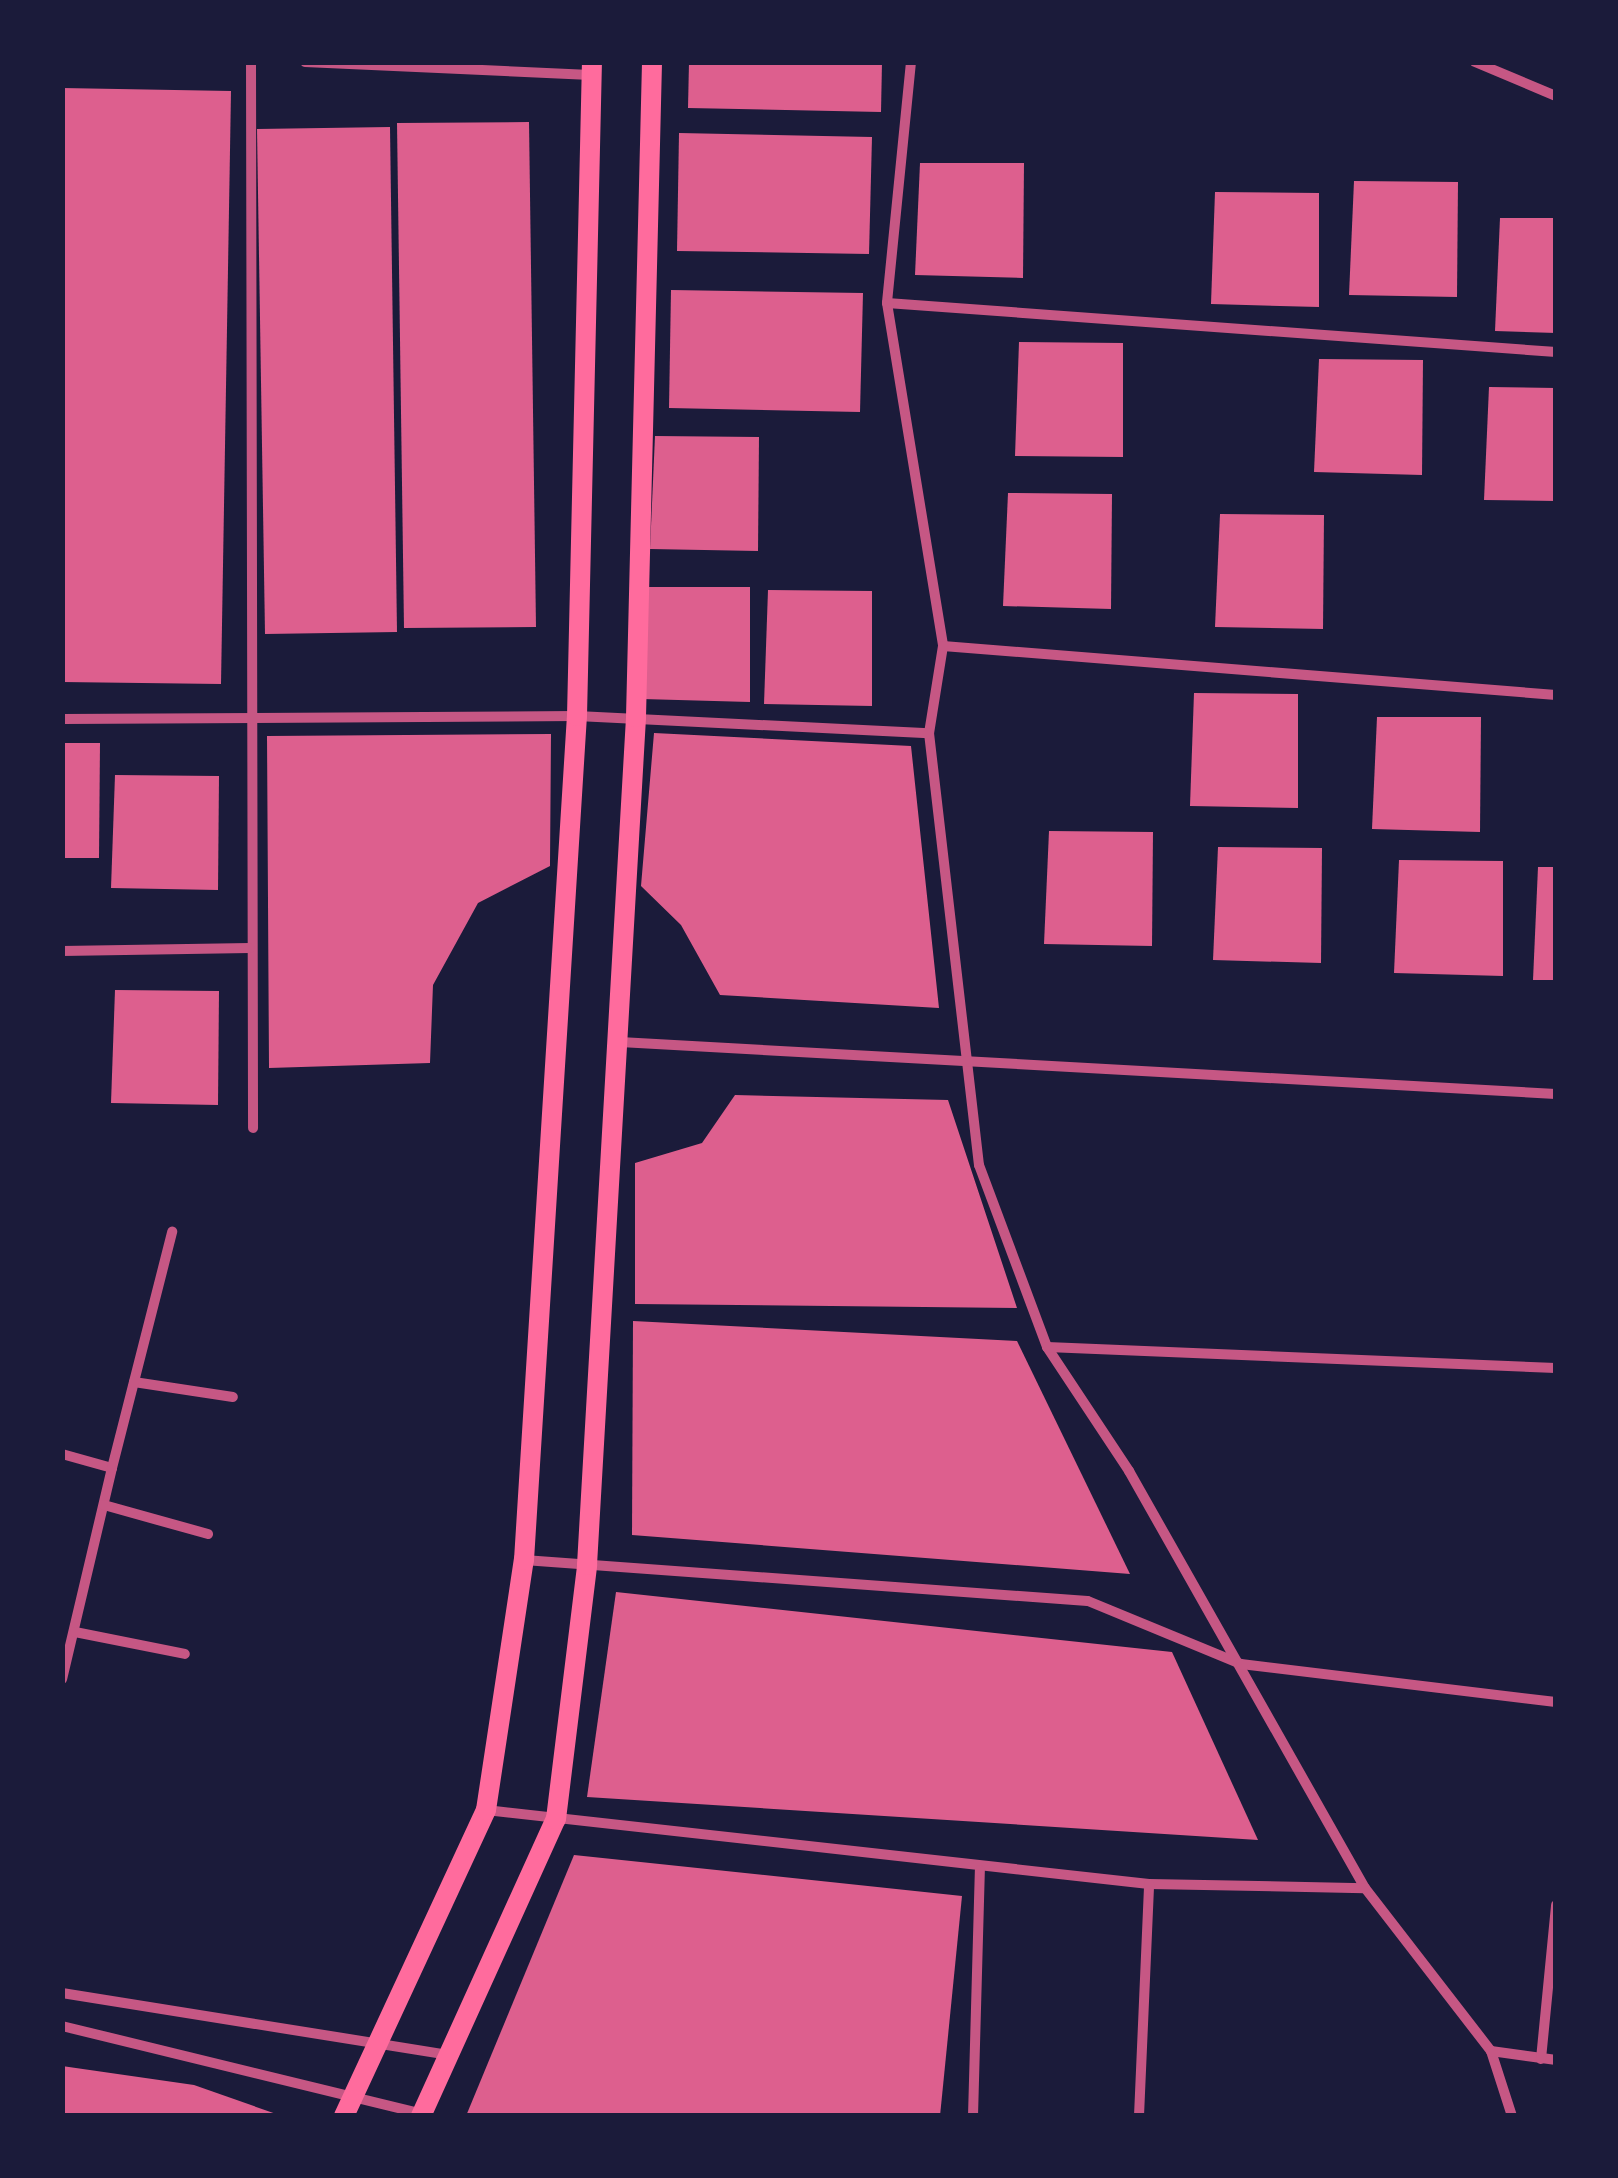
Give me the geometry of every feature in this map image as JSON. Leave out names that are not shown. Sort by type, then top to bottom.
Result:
[{"type":"main road","points":[[422,2115],[556,1819],[587,1564],[636,717],[652,62]]},
{"type":"main road","points":[[348,2108],[381,2044],[486,1810],[524,1560],[577,716],[591,69]]},
{"type":"street","points":[[251,62],[246,719],[253,1128]]},
{"type":"street","points":[[305,62],[591,69]]},
{"type":"street","points":[[911,62],[887,303],[943,646],[929,733],[960,1061],[979,1165],[1047,1347],[1241,1664],[1365,1888],[1491,2051],[1512,2116]]},
{"type":"street","points":[[1475,62],[1556,96]]},
{"type":"street","points":[[887,303],[1556,352]]},
{"type":"street","points":[[943,646],[1556,695]]},
{"type":"street","points":[[62,718],[636,717],[929,733]]},
{"type":"street","points":[[62,951],[250,948]]},
{"type":"street","points":[[620,1042],[1553,1095]]},
{"type":"street","points":[[62,1679],[172,1232]]},
{"type":"street","points":[[1047,1347],[1556,1368]]},
{"type":"street","points":[[134,1382],[232,1397]]},
{"type":"street","points":[[62,1454],[112,1468]]},
{"type":"street","points":[[104,1506],[208,1534]]},
{"type":"street","points":[[524,1560],[1088,1601],[1241,1664],[1556,1702]]},
{"type":"street","points":[[76,1632],[184,1654]]},
{"type":"street","points":[[486,1810],[980,1870],[1150,1884],[1365,1888]]},
{"type":"street","points":[[973,2116],[980,1870]]},
{"type":"street","points":[[1139,2116],[1150,1884]]},
{"type":"street","points":[[1541,2059],[1556,1905]]},
{"type":"street","points":[[62,1993],[449,2055]]},
{"type":"street","points":[[62,2026],[348,2108],[422,2115]]},
{"type":"street","points":[[1491,2051],[1556,2060]]},
{"type":"building","points":[[689,62],[882,62],[881,112],[688,108]]},
{"type":"building","points":[[62,88],[231,91],[221,684],[62,682]]},
{"type":"building","points":[[529,122],[536,627],[404,628],[397,123]]},
{"type":"building","points":[[390,127],[397,632],[265,634],[257,129]]},
{"type":"building","points":[[679,133],[872,137],[869,254],[677,251]]},
{"type":"building","points":[[920,163],[1024,163],[1023,278],[915,275]]},
{"type":"building","points":[[1354,181],[1458,182],[1457,297],[1349,295]]},
{"type":"building","points":[[1215,192],[1319,193],[1319,307],[1211,304]]},
{"type":"building","points":[[1500,218],[1556,218],[1556,333],[1495,331]]},
{"type":"building","points":[[671,290],[863,293],[860,412],[669,408]]},
{"type":"building","points":[[1019,342],[1123,343],[1123,457],[1015,456]]},
{"type":"building","points":[[1319,359],[1423,360],[1422,475],[1314,472]]},
{"type":"building","points":[[1489,387],[1556,388],[1556,501],[1484,500]]},
{"type":"building","points":[[655,436],[759,437],[758,551],[650,549]]},
{"type":"building","points":[[1008,493],[1112,494],[1111,609],[1003,606]]},
{"type":"building","points":[[1220,514],[1324,515],[1323,629],[1215,627]]},
{"type":"building","points":[[646,587],[750,587],[750,702],[642,699]]},
{"type":"building","points":[[768,590],[872,591],[872,706],[764,704]]},
{"type":"building","points":[[1194,693],[1298,694],[1298,808],[1190,806]]},
{"type":"building","points":[[1377,717],[1481,717],[1480,832],[1372,829]]},
{"type":"building","points":[[654,733],[911,746],[939,1008],[720,995],[681,925],[641,886]]},
{"type":"building","points":[[551,734],[550,866],[478,903],[433,985],[430,1063],[269,1068],[267,736]]},
{"type":"building","points":[[62,743],[100,743],[99,858],[62,858]]},
{"type":"building","points":[[115,775],[219,776],[218,890],[111,888]]},
{"type":"building","points":[[1049,831],[1153,832],[1152,946],[1044,944]]},
{"type":"building","points":[[1218,847],[1322,848],[1321,963],[1213,960]]},
{"type":"building","points":[[1399,860],[1503,861],[1503,976],[1394,973]]},
{"type":"building","points":[[1538,867],[1556,867],[1556,980],[1533,980]]},
{"type":"building","points":[[115,990],[219,991],[218,1105],[111,1103]]},
{"type":"building","points":[[735,1095],[948,1100],[1017,1308],[635,1304],[635,1163],[702,1143]]},
{"type":"building","points":[[633,1321],[1017,1341],[1130,1574],[632,1535]]},
{"type":"building","points":[[616,1592],[1172,1652],[1258,1840],[587,1797]]},
{"type":"building","points":[[574,1855],[962,1896],[940,2116],[466,2116]]},
{"type":"building","points":[[62,2066],[194,2085],[282,2116],[62,2116]]}]
